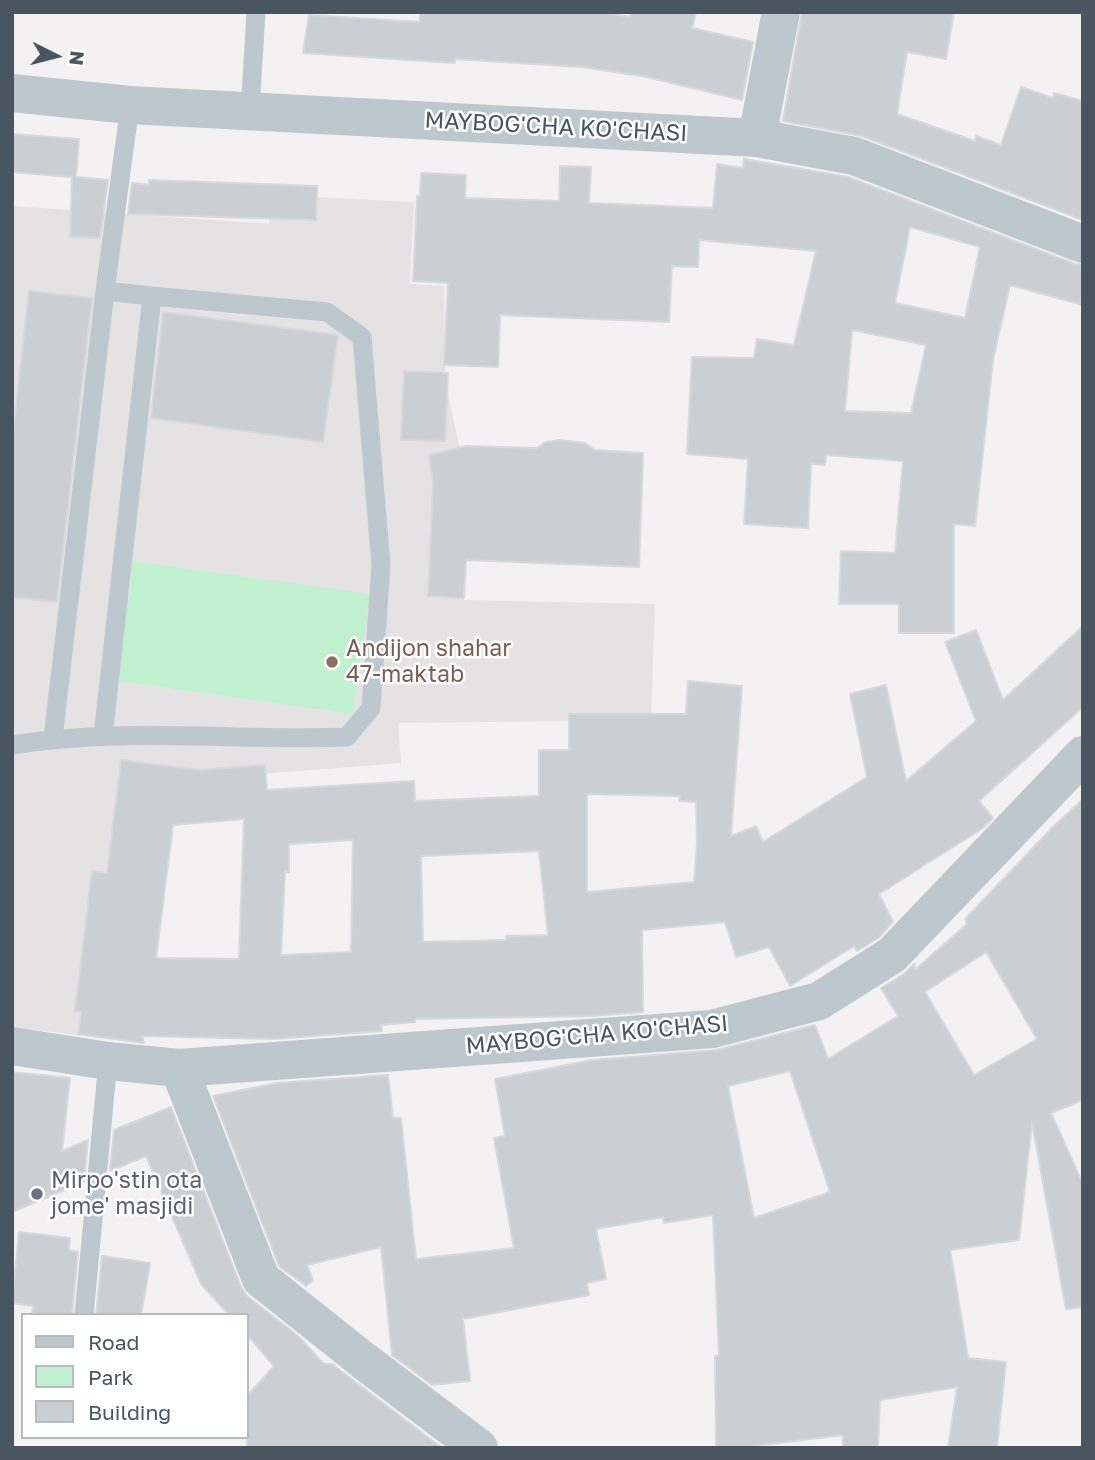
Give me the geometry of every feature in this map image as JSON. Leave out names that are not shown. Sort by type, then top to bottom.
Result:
[{"type":"street","points":[[757,138],[780,12]]},
{"type":"street","name":"MAYBOG'CHA KO'CHASI","points":[[12,93],[130,105],[757,138],[854,156],[1083,244]]},
{"type":"street","name":"MAYBOG'CHA KO'CHASI","points":[[12,1046],[108,1061],[179,1068],[712,1029],[819,1001],[892,955],[1083,755]]},
{"type":"street","points":[[179,1068],[261,1279],[479,1448]]},
{"type":"lane","points":[[250,111],[256,12]]},
{"type":"lane","points":[[53,738],[105,291],[130,105]]},
{"type":"lane","points":[[12,745],[53,738],[103,736],[289,739],[347,737],[371,708],[381,565],[362,337],[327,312],[105,291]]},
{"type":"lane","points":[[103,736],[152,296]]},
{"type":"lane","points":[[84,1313],[108,1061]]},
{"type":"shaded area","name":"Andijon shahar 47-maktab","points":[[272,195],[414,202],[410,284],[444,286],[445,378],[465,475],[464,600],[655,604],[651,720],[398,723],[401,763],[172,781],[141,1043],[12,1027],[12,206],[269,224]]},
{"type":"green space","points":[[134,561],[370,594],[353,714],[117,681]]},
{"type":"building","points":[[420,12],[601,12],[630,17],[631,12],[696,12],[692,28],[753,42],[742,100],[647,77],[582,67],[455,59],[455,63],[303,53],[309,15],[420,22]]},
{"type":"building","points":[[802,12],[954,12],[946,59],[907,52],[897,114],[975,141],[976,136],[1001,145],[1021,87],[1053,98],[1054,93],[1083,101],[1083,220],[862,136],[783,121]]},
{"type":"building","points":[[12,134],[79,139],[76,177],[108,180],[100,238],[70,237],[72,177],[12,172]]},
{"type":"building","points":[[744,159],[848,177],[1083,265],[1083,305],[1010,285],[993,360],[975,526],[954,524],[954,633],[899,633],[899,604],[839,604],[841,551],[895,553],[903,461],[826,455],[825,465],[811,464],[808,528],[744,524],[748,459],[687,454],[692,357],[754,358],[757,339],[794,345],[816,251],[699,240],[698,267],[672,266],[669,322],[500,315],[498,367],[444,365],[448,283],[413,281],[417,196],[420,196],[421,173],[466,175],[465,198],[559,201],[560,166],[591,167],[589,203],[713,208],[717,164],[743,168]],"holes":[[[910,227],[980,247],[965,318],[895,303]],[[852,330],[926,345],[911,413],[845,411]]]},
{"type":"building","points":[[149,180],[317,186],[316,220],[128,214],[132,183],[149,185]]},
{"type":"building","points":[[29,291],[92,298],[57,602],[12,597],[12,441]]},
{"type":"building","points":[[163,312],[338,335],[323,442],[151,418]]},
{"type":"building","points":[[404,371],[448,373],[445,441],[401,440]]},
{"type":"building","points":[[560,440],[585,443],[595,450],[643,453],[639,567],[466,560],[464,598],[428,596],[433,484],[429,455],[466,446],[537,448],[546,442]]},
{"type":"building","points":[[1083,626],[1083,707],[979,801],[993,818],[983,828],[879,894],[893,922],[878,938],[857,951],[854,946],[790,986],[769,947],[736,957],[725,922],[642,930],[643,1012],[592,1016],[415,1019],[415,1022],[381,1025],[382,1031],[273,1039],[142,1036],[144,1043],[78,1034],[81,1012],[75,1011],[92,871],[107,873],[121,760],[199,770],[265,765],[267,790],[414,781],[415,801],[539,796],[539,750],[569,750],[569,714],[686,714],[688,681],[742,686],[731,836],[756,826],[763,842],[867,777],[850,694],[886,685],[906,781],[976,721],[945,642],[976,630],[1003,700]],"holes":[[[587,794],[680,796],[679,801],[696,802],[694,882],[587,892]],[[244,819],[239,959],[156,958],[173,825]],[[353,840],[351,952],[281,955],[289,844]],[[539,851],[548,935],[506,936],[506,940],[423,942],[421,856]]]},
{"type":"building","points":[[1083,799],[1083,1100],[1051,1113],[1083,1184],[1083,1307],[1066,1309],[1032,1122],[1019,1240],[950,1250],[968,1358],[1006,1362],[997,1448],[948,1448],[957,1387],[880,1400],[878,1448],[843,1448],[843,1435],[753,1448],[716,1448],[715,1356],[719,1356],[713,1215],[664,1223],[663,1217],[596,1229],[606,1279],[587,1283],[589,1295],[463,1319],[470,1381],[432,1385],[392,1355],[381,1247],[307,1265],[313,1280],[306,1286],[279,1266],[213,1096],[277,1083],[388,1075],[393,1118],[401,1118],[416,1259],[514,1248],[494,1138],[505,1136],[495,1079],[592,1060],[717,1050],[815,1025],[828,1059],[898,1016],[881,988],[904,974],[914,964],[916,969],[967,924],[965,919]],"holes":[[[986,952],[1037,1039],[974,1075],[925,992]],[[790,1071],[830,1192],[754,1218],[728,1086]]]},
{"type":"building","points":[[12,1072],[70,1078],[62,1151],[88,1140],[84,1182],[12,1212]]},
{"type":"building","points":[[171,1107],[241,1287],[247,1296],[298,1336],[324,1364],[332,1364],[442,1448],[247,1448],[248,1395],[274,1366],[250,1338],[248,1340],[248,1313],[227,1313],[201,1284],[146,1156],[110,1171],[114,1130]]},
{"type":"building","points":[[19,1232],[70,1238],[69,1250],[78,1252],[72,1313],[32,1313],[33,1306],[12,1303]]},
{"type":"building","points":[[102,1256],[150,1263],[141,1313],[96,1313]]},
{"type":"place","name":"Andijon shahar 47-maktab","points":[[332,662]]},
{"type":"place","name":"Mirpo'stin ota jome' masjidi","points":[[37,1194]]}]
